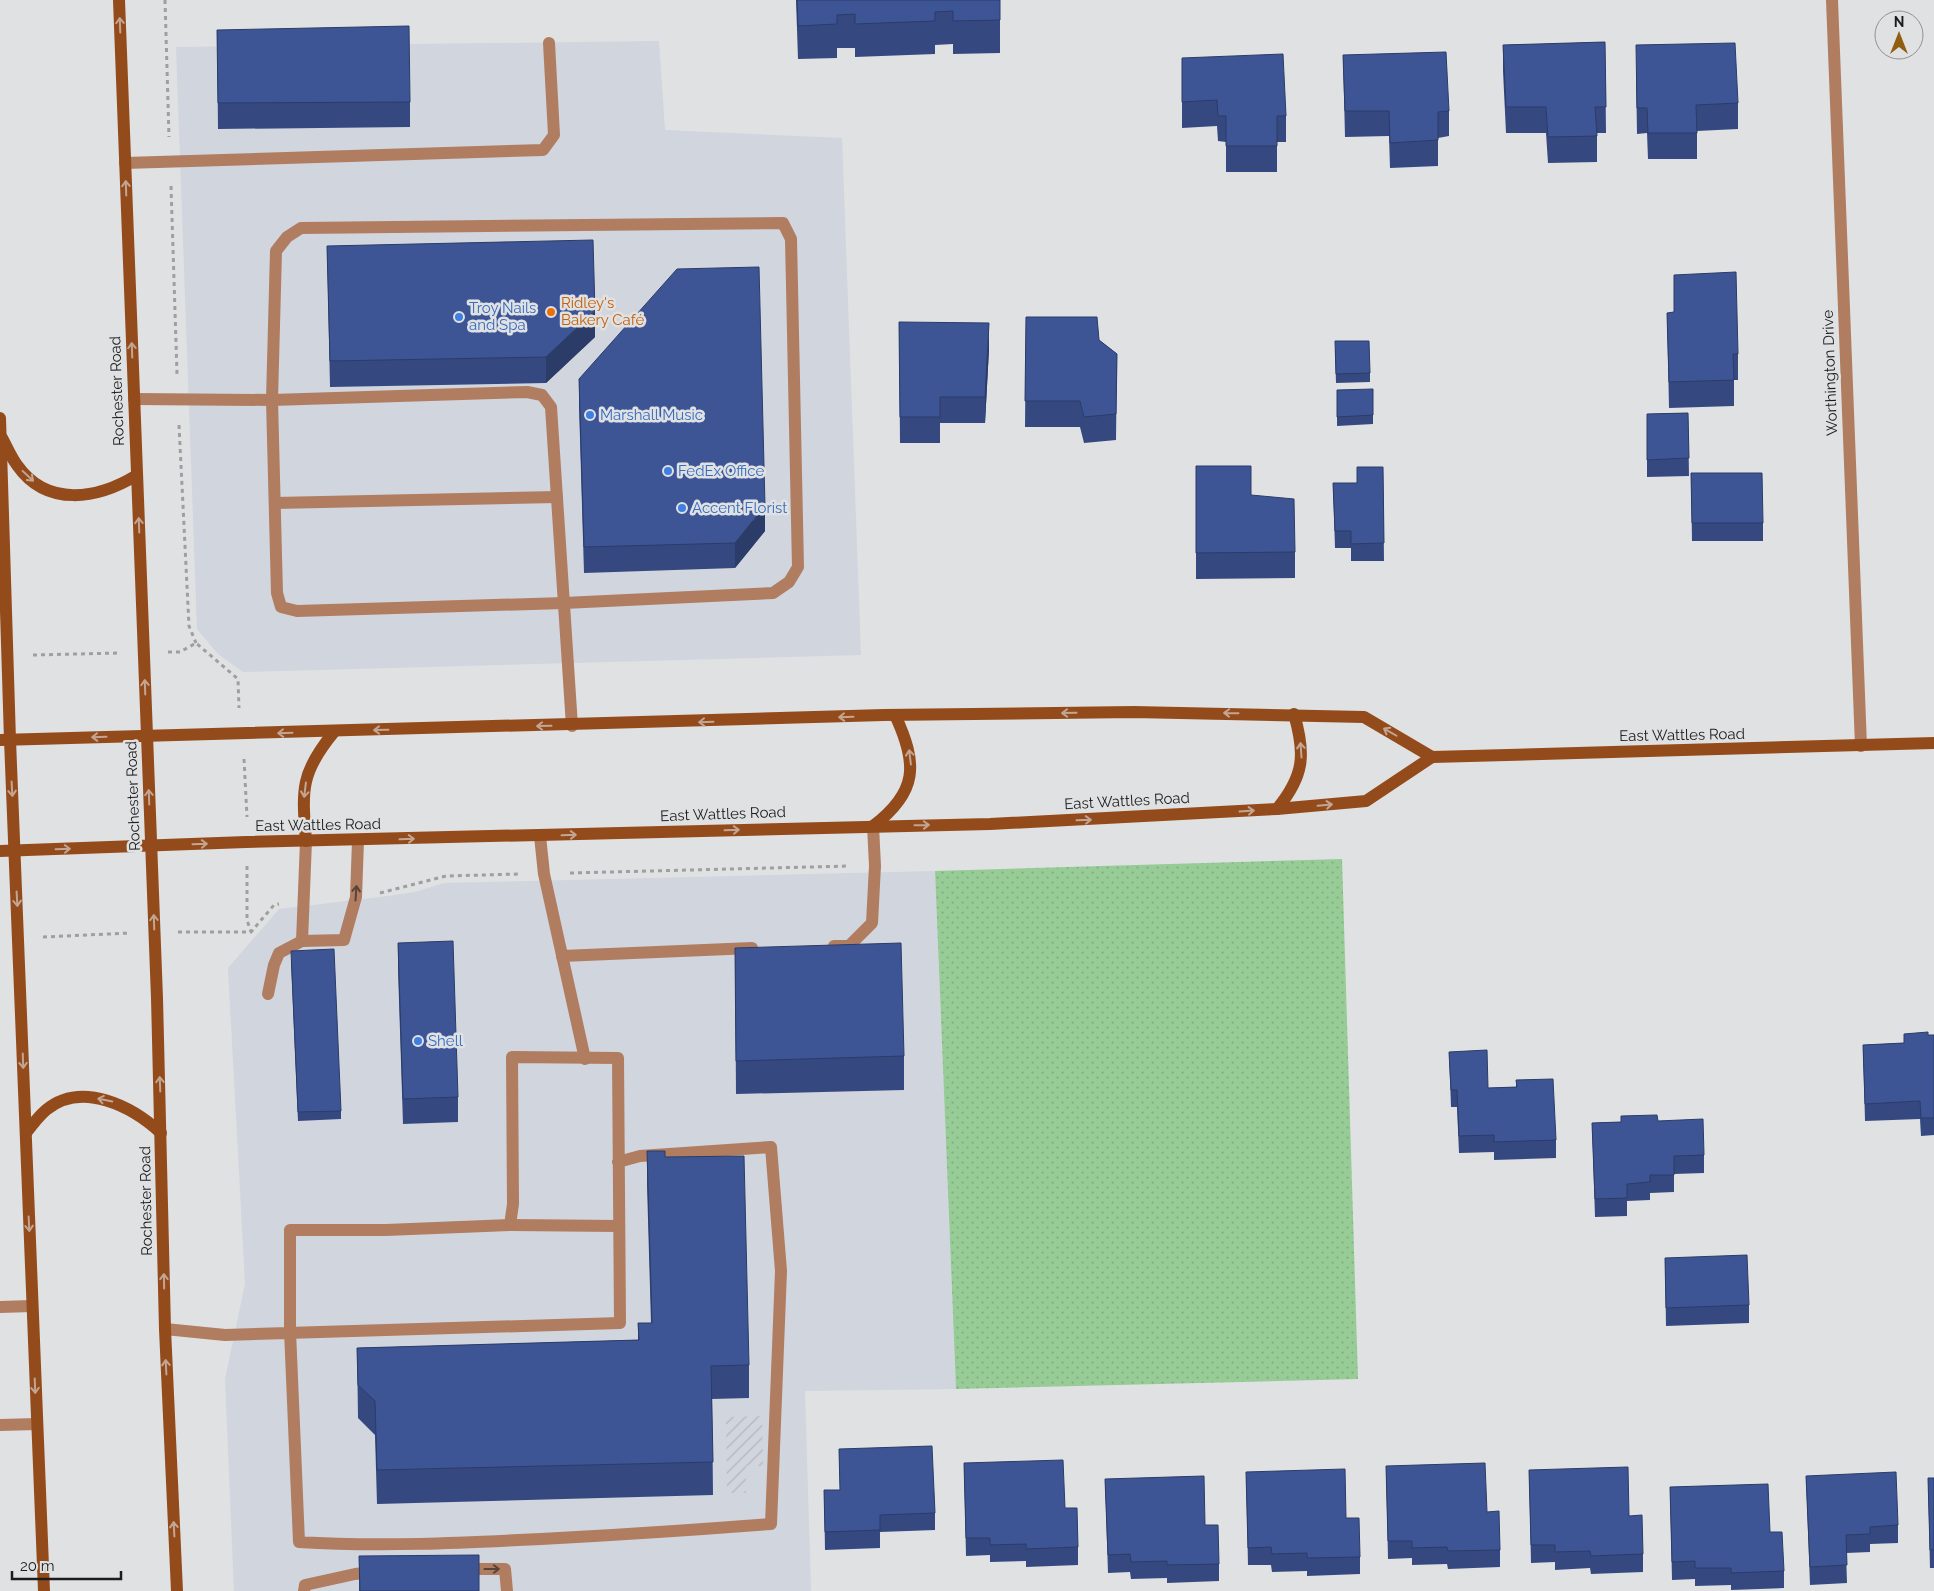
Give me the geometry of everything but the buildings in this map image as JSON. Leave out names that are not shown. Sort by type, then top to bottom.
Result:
[{"type":"main road","name":"Rochester Road","points":[[119,0],[161,1133],[165,1329],[177,1591]]},
{"type":"main road","points":[[0,418],[5,740],[14,850],[44,1591]]},
{"type":"main road","points":[[1,436],[17,466],[32,481],[52,491],[72,496],[94,495],[117,487],[137,475]]},
{"type":"main road","points":[[5,740],[572,726],[895,715],[1134,712],[1364,717],[1432,756]]},
{"type":"main road","points":[[1277,809],[1291,792],[1302,758],[1300,736],[1294,714]]},
{"type":"main road","points":[[873,826],[893,811],[905,794],[911,772],[910,753],[895,715]]},
{"type":"main road","points":[[306,841],[304,807],[308,772],[316,754],[334,732]]},
{"type":"main road","name":"East Wattles Road","points":[[0,851],[151,845],[358,841],[1139,818],[1366,801],[1432,756],[1934,743]]},
{"type":"main road","points":[[26,1133],[47,1109],[64,1100],[84,1098],[106,1100],[126,1106],[144,1116],[161,1133]]},
{"type":"street","name":"Worthington Drive","points":[[1832,0],[1861,746]]},
{"type":"street","points":[[125,163],[543,150],[554,135],[549,43]]},
{"type":"street","points":[[784,223],[791,239],[798,567],[789,582],[773,593],[564,604],[298,611],[281,607],[277,593],[275,503],[272,400],[276,251],[287,237],[301,228],[784,223]]},
{"type":"street","points":[[134,399],[272,400],[527,392],[542,395],[551,408],[572,726]]},
{"type":"street","points":[[275,503],[557,497]]},
{"type":"street","points":[[822,946],[849,946],[872,923],[875,866],[873,826]]},
{"type":"street","points":[[540,836],[544,874],[585,1059]]},
{"type":"street","points":[[302,941],[306,841]]},
{"type":"street","points":[[268,994],[274,965],[279,952],[302,941],[344,940],[356,898],[358,841]]},
{"type":"street","points":[[562,956],[768,948]]},
{"type":"street","points":[[165,1329],[225,1335],[290,1331],[352,1332],[620,1323],[618,1058],[512,1057],[512,1204],[510,1225]]},
{"type":"street","points":[[618,1162],[640,1156],[771,1147],[781,1271],[771,1524],[676,1532],[473,1542],[342,1545],[299,1542],[290,1331],[290,1230],[386,1230],[510,1225],[618,1226]]},
{"type":"street","points":[[0,1307],[32,1306]]},
{"type":"street","points":[[0,1426],[37,1424]]},
{"type":"street","points":[[447,1569],[505,1569],[507,1591]]},
{"type":"street","points":[[305,1588],[355,1574],[390,1571]]},
{"type":"path","points":[[165,0],[169,141]]},
{"type":"path","points":[[170,180],[177,372]]},
{"type":"path","points":[[179,428],[189,626],[196,643],[238,679],[237,692]]},
{"type":"path","points":[[180,652],[196,643]]},
{"type":"path","points":[[39,655],[109,653]]},
{"type":"path","points":[[244,756],[247,821]]},
{"type":"path","points":[[564,873],[848,866]]},
{"type":"path","points":[[247,872],[247,920],[250,932]]},
{"type":"path","points":[[49,937],[117,934]]},
{"type":"shaded area","points":[[659,41],[665,130],[842,138],[861,655],[243,672],[218,654],[197,629],[176,47]]},
{"type":"shaded area","points":[[935,871],[956,1389],[805,1391],[811,1591],[234,1591],[225,1379],[245,1284],[228,968],[279,909],[415,892],[444,883]]},
{"type":"shaded area","points":[[762,1416],[763,1466],[746,1466],[746,1493],[727,1493],[726,1417]]},
{"type":"green space","points":[[1342,859],[1358,1379],[956,1389],[935,871]]},
{"type":"place","name":"Ridley's Bakery Café","points":[[551,312]]},
{"type":"place","name":"Troy Nails and Spa","points":[[459,317]]},
{"type":"place","name":"Marshall Music","points":[[590,415]]},
{"type":"place","name":"FedEx Office","points":[[668,471]]},
{"type":"place","name":"Accent Florist","points":[[682,508]]},
{"type":"place","name":"Shell","points":[[418,1041]]}]
